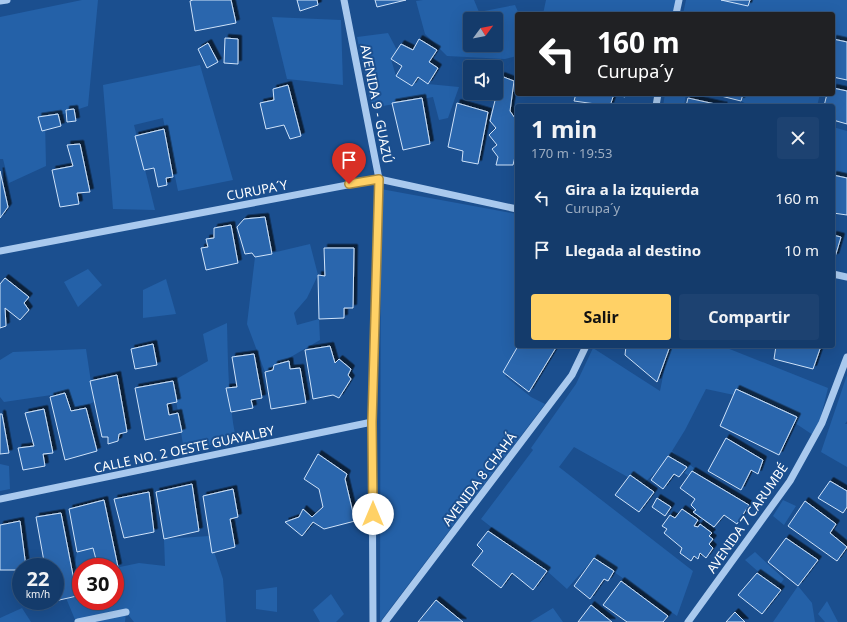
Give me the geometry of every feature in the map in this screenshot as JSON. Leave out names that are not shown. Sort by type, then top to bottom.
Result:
[{"type":"street","points":[[0,1],[7,0]]},
{"type":"street","name":"AVENIDA 9 - GUAZÚ","points":[[344,0],[379,179],[372,422],[373,622]]},
{"type":"street","points":[[676,12],[679,0]]},
{"type":"street","name":"CURUPA´Y","points":[[0,251],[379,179],[515,208]]},
{"type":"street","points":[[835,274],[847,276]]},
{"type":"street","name":"AVENIDA 8 CHAHÁ","points":[[386,622],[572,375],[585,348]]},
{"type":"street","name":"AVENIDA 7 CARUMBÉ","points":[[688,622],[790,481],[822,423],[847,358]]},
{"type":"street","name":"CALLE NO. 2 OESTE GUAYALBY","points":[[0,499],[372,422]]},
{"type":"street","points":[[78,622],[126,612]]},
{"type":"shaded area","points":[[82,0],[98,0],[88,106],[45,120],[46,166],[9,183],[3,159],[0,159],[0,17]]},
{"type":"shaded area","points":[[474,0],[479,12],[515,5],[518,12],[515,12],[515,56],[505,59],[447,56],[425,34],[416,1]]},
{"type":"shaded area","points":[[546,0],[677,0],[674,12],[543,12]]},
{"type":"shaded area","points":[[686,0],[721,0],[748,6],[750,0],[847,0],[847,42],[835,39],[835,12],[683,12]]},
{"type":"shaded area","points":[[272,17],[341,20],[343,85],[287,79]]},
{"type":"shaded area","points":[[388,33],[397,50],[391,59],[396,76],[412,86],[418,77],[428,84],[459,87],[448,118],[439,120],[433,97],[372,108],[357,37]]},
{"type":"shaded area","points":[[200,65],[233,180],[178,191],[163,118],[134,125],[155,210],[113,209],[103,85]]},
{"type":"shaded area","points":[[665,96],[686,96],[684,104],[663,104]]},
{"type":"shaded area","points":[[744,96],[820,96],[818,104],[746,104],[741,101]]},
{"type":"shaded area","points":[[835,128],[847,131],[847,178],[835,175]]},
{"type":"shaded area","points":[[381,189],[515,214],[515,348],[521,348],[505,376],[531,397],[545,404],[380,622]]},
{"type":"shaded area","points":[[310,244],[318,275],[307,298],[294,313],[297,325],[319,319],[320,340],[265,372],[247,324],[255,257]]},
{"type":"shaded area","points":[[88,269],[102,285],[78,307],[64,282]]},
{"type":"shaded area","points":[[166,279],[176,314],[143,318],[143,290]]},
{"type":"shaded area","points":[[227,323],[230,396],[236,439],[184,451],[173,381],[208,361],[203,334]]},
{"type":"shaded area","points":[[593,348],[660,391],[669,348],[727,348],[828,388],[816,437],[795,423],[734,395],[706,389],[685,430],[672,451],[699,472],[691,477],[666,462],[642,485],[574,447],[559,467],[693,571],[677,616],[594,558],[567,589],[547,571],[481,519],[533,450],[531,448],[576,384]]},
{"type":"shaded area","points":[[86,349],[94,402],[71,411],[65,393],[4,402],[0,397],[0,360],[13,352]]},
{"type":"shaded area","points":[[847,375],[847,421],[845,424],[847,424],[847,467],[821,452]]},
{"type":"shaded area","points":[[0,464],[9,466],[10,489],[0,491]]},
{"type":"shaded area","points":[[783,500],[796,506],[784,525],[773,516]]},
{"type":"shaded area","points":[[209,536],[223,579],[226,622],[134,622],[126,612],[125,622],[76,622],[66,598],[72,598],[72,610],[124,610],[124,566],[139,563],[165,566],[164,539]]},
{"type":"shaded area","points":[[93,548],[96,558],[76,558],[77,552]]},
{"type":"shaded area","points":[[755,552],[784,579],[777,588],[745,560]]},
{"type":"shaded area","points":[[798,586],[812,603],[815,622],[773,622]]},
{"type":"shaded area","points":[[277,587],[277,612],[256,609],[256,590]]},
{"type":"shaded area","points":[[331,594],[344,614],[336,622],[320,622],[313,610]]},
{"type":"shaded area","points":[[827,601],[838,622],[825,622],[818,614]]},
{"type":"shaded area","points":[[553,608],[563,622],[530,622]]},
{"type":"shaded area","points":[[18,610],[23,610],[31,622],[0,622],[0,618]]},
{"type":"building","points":[[231,0],[236,23],[195,31],[190,1]]},
{"type":"building","points":[[297,0],[317,0],[318,5],[300,11]]},
{"type":"building","points":[[375,0],[406,0],[377,7]]},
{"type":"building","points":[[721,0],[750,0],[748,6]]},
{"type":"building","points":[[225,38],[238,39],[238,64],[224,63]]},
{"type":"building","points":[[419,39],[437,50],[429,62],[438,68],[428,84],[418,77],[412,86],[396,76],[402,66],[391,59],[401,44],[413,50]]},
{"type":"building","points":[[835,39],[847,42],[847,80],[835,77]]},
{"type":"building","points":[[208,43],[218,62],[207,68],[198,49]]},
{"type":"building","points":[[503,77],[514,81],[510,111],[515,118],[515,156],[513,165],[496,165],[498,157],[492,149],[497,145],[489,135],[496,128],[490,121],[495,100],[503,100]]},
{"type":"building","points":[[288,85],[301,136],[290,139],[284,125],[266,129],[260,103],[274,100],[273,89]]},
{"type":"building","points":[[835,88],[847,91],[847,124],[835,121],[835,104],[824,104],[826,96],[835,96]]},
{"type":"building","points":[[575,96],[613,96],[611,104],[596,104],[574,101]]},
{"type":"building","points":[[721,96],[742,96],[741,101]]},
{"type":"building","points":[[422,98],[430,144],[403,150],[392,103]]},
{"type":"building","points":[[688,98],[715,104],[686,104]]},
{"type":"building","points":[[457,103],[488,112],[478,164],[462,161],[463,151],[448,147]]},
{"type":"building","points":[[74,109],[76,121],[67,122],[66,110]]},
{"type":"building","points":[[58,114],[61,126],[42,131],[38,117]]},
{"type":"building","points":[[164,129],[173,177],[166,178],[167,185],[158,187],[154,168],[144,170],[135,136]]},
{"type":"building","points":[[80,144],[90,192],[77,193],[79,204],[60,207],[52,170],[73,166],[67,145]]},
{"type":"building","points":[[0,171],[8,207],[0,218]]},
{"type":"building","points":[[835,175],[847,178],[847,215],[835,213]]},
{"type":"building","points":[[265,217],[272,254],[255,257],[252,253],[245,254],[237,227],[244,219]]},
{"type":"building","points":[[231,225],[238,263],[206,270],[201,248],[208,247],[206,239],[214,238],[214,228]]},
{"type":"building","points":[[835,236],[841,237],[835,257]]},
{"type":"building","points":[[324,248],[354,248],[353,308],[344,308],[344,318],[319,319],[318,275],[325,276]]},
{"type":"building","points":[[5,278],[29,297],[24,303],[29,310],[20,320],[5,308],[6,326],[0,328],[0,284]]},
{"type":"building","points":[[153,344],[157,365],[135,369],[131,349]]},
{"type":"building","points":[[330,346],[335,363],[339,359],[351,369],[348,375],[351,379],[339,398],[333,395],[313,399],[305,350]]},
{"type":"building","points":[[517,348],[556,348],[529,392],[503,372]]},
{"type":"building","points":[[626,348],[669,348],[657,382],[625,355]]},
{"type":"building","points":[[776,348],[820,348],[813,369],[774,359]]},
{"type":"building","points":[[254,354],[262,398],[251,400],[253,408],[231,412],[226,388],[237,387],[232,357]]},
{"type":"building","points":[[289,361],[290,369],[300,368],[306,403],[271,409],[265,372],[273,370],[274,365]]},
{"type":"building","points":[[117,375],[127,432],[119,434],[118,441],[108,444],[108,437],[102,437],[90,381]]},
{"type":"building","points":[[173,381],[177,402],[167,404],[169,415],[178,413],[182,432],[145,440],[135,388]]},
{"type":"building","points":[[736,389],[797,417],[779,455],[720,426]]},
{"type":"building","points":[[65,393],[71,411],[86,408],[97,451],[65,460],[50,397]]},
{"type":"building","points":[[44,409],[53,453],[43,454],[45,466],[23,470],[18,448],[34,446],[25,413]]},
{"type":"building","points":[[0,414],[2,414],[9,453],[0,454]]},
{"type":"building","points":[[726,438],[763,460],[758,474],[751,470],[741,490],[708,471]]},
{"type":"building","points":[[318,454],[347,474],[345,479],[355,521],[324,529],[313,522],[302,536],[285,522],[299,517],[303,509],[312,517],[323,507],[319,489],[304,479]]},
{"type":"building","points":[[668,456],[687,467],[679,477],[674,474],[663,489],[651,480]]},
{"type":"building","points":[[692,471],[749,505],[737,524],[724,515],[714,527],[693,512],[696,510],[691,505],[695,499],[680,488]]},
{"type":"building","points":[[630,475],[654,492],[639,512],[615,495]]},
{"type":"building","points":[[830,481],[847,491],[847,507],[843,513],[818,498]]},
{"type":"building","points":[[192,484],[199,531],[164,539],[156,492]]},
{"type":"building","points":[[233,489],[238,517],[230,519],[235,547],[212,553],[203,496]]},
{"type":"building","points":[[149,492],[154,532],[124,538],[114,499]]},
{"type":"building","points":[[657,498],[671,507],[665,516],[652,507]]},
{"type":"building","points":[[104,500],[116,558],[96,558],[93,548],[77,552],[69,509]]},
{"type":"building","points":[[805,501],[836,524],[830,533],[847,547],[837,561],[788,526]]},
{"type":"building","points":[[682,509],[698,520],[694,526],[698,527],[700,524],[712,533],[709,536],[713,539],[709,544],[713,548],[706,558],[700,553],[698,559],[694,556],[691,561],[680,553],[682,548],[664,533],[667,529],[662,526],[670,515],[675,518]]},
{"type":"building","points":[[61,513],[72,570],[72,597],[64,599],[64,558],[43,558],[36,517]]},
{"type":"building","points":[[20,521],[25,558],[12,558],[12,570],[0,570],[0,525]]},
{"type":"building","points":[[488,531],[547,571],[533,590],[512,573],[501,588],[472,565],[483,551],[477,545]]},
{"type":"building","points":[[786,538],[818,560],[798,586],[768,562]]},
{"type":"building","points":[[594,558],[614,571],[608,581],[604,579],[590,599],[574,586]]},
{"type":"building","points":[[757,573],[781,590],[762,614],[738,595]]},
{"type":"building","points":[[621,581],[668,616],[663,622],[627,622],[603,605]]},
{"type":"building","points":[[436,600],[463,622],[418,622]]},
{"type":"building","points":[[591,605],[612,622],[578,622]]},
{"type":"building","points":[[735,612],[745,622],[726,622]]},
{"type":"route","points":[[349,184],[379,179],[372,422],[373,514]]}]
